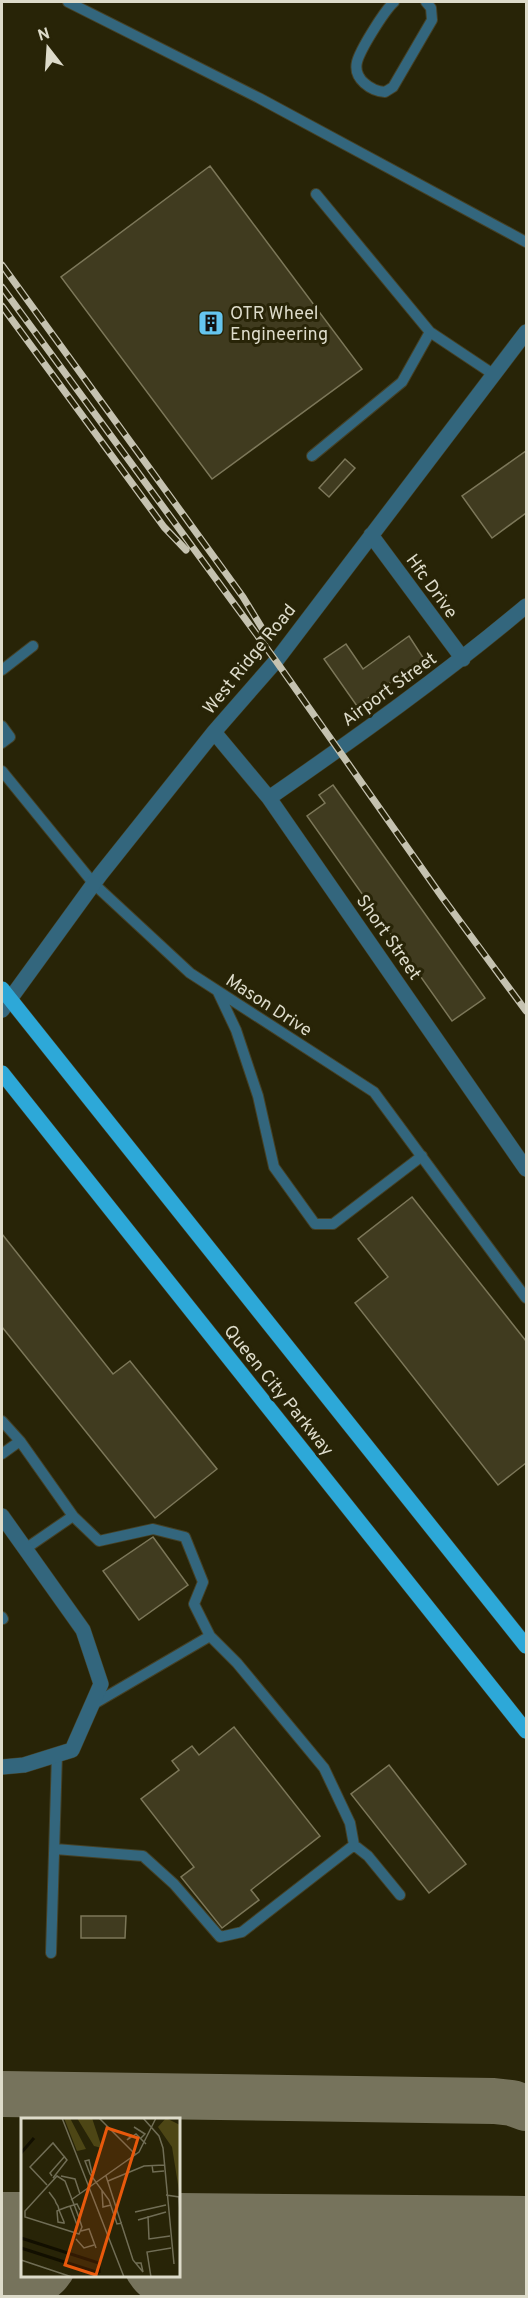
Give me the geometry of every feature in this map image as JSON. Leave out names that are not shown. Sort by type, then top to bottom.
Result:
[{"type":"main road","name":"Queen City Parkway","points":[[4,1000],[526,1646]]},
{"type":"main road","name":"Queen City Parkway","points":[[2,1073],[526,1731]]},
{"type":"street","name":"West Ridge Road","points":[[4,1000],[214,732],[276,661],[526,332]]},
{"type":"street","name":"Hfc Drive","points":[[370,535],[463,659]]},
{"type":"street","name":"Airport Street","points":[[269,798],[463,659],[526,606]]},
{"type":"street","name":"Short Street","points":[[214,732],[269,798],[526,1169]]},
{"type":"street","points":[[2,1516],[83,1630],[101,1684],[72,1750],[24,1765],[2,1767]]},
{"type":"lane","points":[[68,2],[259,98],[526,242]]},
{"type":"lane","points":[[394,2],[385,10],[357,63],[359,77],[365,85],[378,92],[385,92],[393,87],[432,20],[431,8],[426,2]]},
{"type":"lane","points":[[316,194],[430,332],[493,375]]},
{"type":"lane","points":[[312,456],[402,382],[430,332]]},
{"type":"lane","points":[[2,670],[33,646]]},
{"type":"lane","points":[[2,726],[10,737],[2,743]]},
{"type":"lane","name":"Mason Drive","points":[[2,771],[94,884],[190,973],[374,1092],[526,1298]]},
{"type":"lane","points":[[217,990],[236,1030],[258,1096],[274,1167],[315,1224],[333,1224],[422,1156]]},
{"type":"lane","points":[[2,1421],[20,1441],[73,1516],[99,1541],[153,1529],[185,1537],[203,1582],[194,1604],[210,1636],[237,1663],[324,1768],[350,1823],[354,1845],[368,1856],[400,1895]]},
{"type":"lane","points":[[2,1454],[20,1441]]},
{"type":"lane","points":[[25,1549],[73,1516]]},
{"type":"lane","points":[[92,1705],[210,1636]]},
{"type":"lane","points":[[51,1953],[57,1754]]},
{"type":"lane","points":[[55,1849],[143,1856],[174,1884],[220,1937],[242,1932],[354,1845]]},
{"type":"building","name":"OTR Wheel Engineering","points":[[210,166],[362,369],[212,479],[61,277]]},
{"type":"building","points":[[526,451],[526,513],[492,538],[462,496]]},
{"type":"building","points":[[345,459],[355,468],[329,497],[319,488]]},
{"type":"building","points":[[409,636],[424,659],[357,706],[324,659],[346,644],[363,669]]},
{"type":"building","points":[[333,785],[485,998],[452,1021],[307,816],[325,803],[319,795]]},
{"type":"building","points":[[412,1197],[526,1341],[526,1463],[498,1485],[355,1303],[388,1277],[358,1239]]},
{"type":"building","points":[[2,1234],[113,1374],[130,1361],[217,1469],[155,1518],[2,1327]]},
{"type":"building","points":[[153,1537],[188,1585],[139,1620],[103,1571]]},
{"type":"building","points":[[234,1727],[320,1836],[251,1890],[259,1900],[222,1928],[181,1877],[194,1867],[141,1799],[179,1770],[172,1761],[192,1746],[199,1755]]},
{"type":"building","points":[[389,1765],[466,1864],[429,1893],[351,1794]]},
{"type":"building","points":[[81,1916],[126,1916],[125,1938],[81,1938]]},
{"type":"taxiway","points":[[2,2094],[494,2101],[512,2103],[526,2108]]},
{"type":"runway","points":[[2,2250],[21,2250]]},
{"type":"runway","points":[[180,2251],[526,2254]]},
{"type":"railway","points":[[2,265],[243,597],[265,633]]},
{"type":"railway","points":[[2,287],[276,661],[442,897],[526,1011]]},
{"type":"railway","points":[[2,306],[164,527],[186,550]]},
{"type":"place","name":"OTR Wheel Engineering","points":[[211,323]]}]
